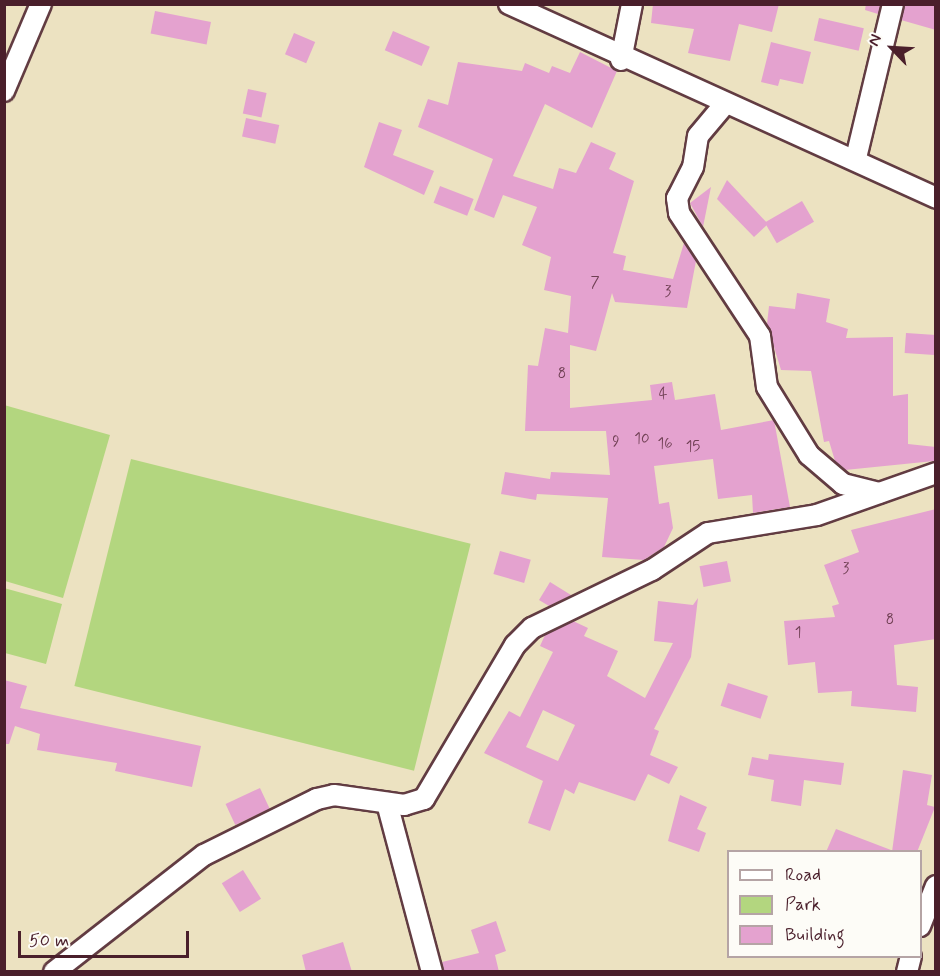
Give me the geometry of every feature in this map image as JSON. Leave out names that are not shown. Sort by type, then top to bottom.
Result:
[{"type":"street","points":[[4,91],[41,4]]},
{"type":"street","points":[[509,4],[621,60],[723,105],[856,158],[936,198]]},
{"type":"street","points":[[621,60],[632,4]]},
{"type":"street","points":[[856,158],[893,4]]},
{"type":"street","points":[[723,105],[698,136],[693,167],[677,198],[679,213],[760,336],[766,387],[809,455],[843,484],[885,494]]},
{"type":"street","points":[[57,971],[204,855],[316,799],[334,795],[387,803],[414,804],[433,791],[515,645],[532,628],[651,570],[716,530],[798,519],[885,494],[936,473]]},
{"type":"street","points":[[387,803],[432,972]]},
{"type":"street","points":[[922,923],[936,886]]},
{"type":"green space","points":[[4,405],[110,435],[63,598],[5,581]]},
{"type":"green space","points":[[131,459],[471,544],[414,771],[74,686]]},
{"type":"green space","points":[[4,588],[62,604],[46,664],[5,653]]},
{"type":"building","points":[[653,4],[779,4],[772,32],[739,24],[730,61],[688,53],[694,29],[651,23]]},
{"type":"building","points":[[866,4],[881,4],[878,14],[865,10]]},
{"type":"building","points":[[905,4],[936,4],[936,30],[901,20]]},
{"type":"building","points":[[155,11],[211,22],[207,44],[151,34]]},
{"type":"building","points":[[819,18],[864,28],[859,51],[814,40]]},
{"type":"building","points":[[393,31],[430,47],[422,66],[385,50]]},
{"type":"building","points":[[294,33],[315,42],[306,63],[285,54]]},
{"type":"building","points":[[771,42],[811,52],[803,84],[780,79],[778,86],[761,82]]},
{"type":"building","points":[[580,52],[617,71],[592,128],[545,104],[513,176],[553,189],[559,168],[576,173],[591,142],[616,153],[609,169],[634,181],[613,253],[626,256],[623,270],[673,279],[684,243],[696,261],[687,308],[615,302],[612,293],[596,351],[570,345],[570,408],[652,400],[650,385],[672,382],[675,400],[715,394],[721,430],[774,420],[790,507],[753,513],[752,495],[718,499],[713,459],[654,466],[659,504],[669,502],[673,528],[664,547],[644,560],[602,557],[608,498],[537,494],[536,500],[501,494],[505,472],[550,479],[551,472],[610,475],[606,431],[525,431],[528,365],[538,366],[545,328],[568,333],[571,296],[544,290],[551,257],[522,245],[537,207],[503,195],[494,218],[474,210],[493,159],[418,127],[428,99],[448,105],[458,62],[522,71],[525,63],[549,73],[552,66],[570,73]]},
{"type":"building","points":[[248,89],[267,93],[261,117],[243,113]]},
{"type":"building","points":[[246,118],[279,125],[275,144],[242,137]]},
{"type":"building","points":[[379,122],[402,130],[393,155],[434,171],[424,195],[364,167]]},
{"type":"building","points":[[727,180],[768,224],[754,237],[717,199]]},
{"type":"building","points":[[440,186],[474,199],[467,216],[434,203]]},
{"type":"building","points":[[711,187],[703,227],[690,203]]},
{"type":"building","points":[[802,201],[814,222],[777,243],[765,222]]},
{"type":"building","points":[[797,293],[830,299],[826,322],[848,329],[846,338],[893,337],[893,396],[908,394],[908,444],[936,447],[934,461],[845,470],[835,461],[829,441],[824,442],[811,371],[781,370],[767,324],[769,306],[795,309]]},
{"type":"building","points":[[906,333],[936,335],[935,355],[905,353]]},
{"type":"building","points":[[936,509],[936,639],[894,645],[897,685],[918,687],[916,712],[851,706],[852,691],[818,693],[815,662],[788,665],[784,621],[835,617],[832,606],[839,604],[824,565],[859,552],[851,530]]},
{"type":"building","points":[[500,551],[531,560],[524,583],[493,574]]},
{"type":"building","points":[[727,561],[731,582],[704,587],[700,566]]},
{"type":"building","points":[[550,582],[571,595],[549,606],[539,600]]},
{"type":"building","points":[[698,598],[691,657],[654,729],[659,731],[650,755],[678,767],[669,784],[648,774],[635,801],[579,782],[574,794],[565,789],[550,831],[528,823],[543,781],[484,753],[509,711],[520,717],[553,652],[540,646],[545,635],[573,621],[588,628],[584,636],[618,651],[607,676],[645,698],[673,643],[654,641],[658,601],[693,605]],"holes":[[[543,710],[575,725],[558,761],[526,747]]]},
{"type":"building","points":[[4,680],[27,686],[20,708],[201,746],[192,787],[115,771],[117,763],[37,750],[40,734],[15,726],[9,744],[4,744]]},
{"type":"building","points":[[728,683],[768,696],[761,719],[721,706]]},
{"type":"building","points":[[769,754],[844,763],[841,785],[804,780],[801,806],[771,801],[774,780],[748,775],[752,757],[768,760]]},
{"type":"building","points":[[903,770],[932,775],[927,805],[935,807],[918,850],[892,850]]},
{"type":"building","points":[[260,788],[270,809],[235,825],[226,804]]},
{"type":"building","points":[[680,795],[707,807],[697,829],[706,833],[699,852],[668,841]]},
{"type":"building","points":[[836,829],[891,850],[827,850]]},
{"type":"building","points":[[243,870],[261,899],[240,912],[222,883]]},
{"type":"building","points":[[496,921],[506,951],[495,955],[499,972],[444,972],[442,962],[479,953],[471,930]]},
{"type":"building","points":[[343,942],[352,972],[306,972],[302,955]]}]
